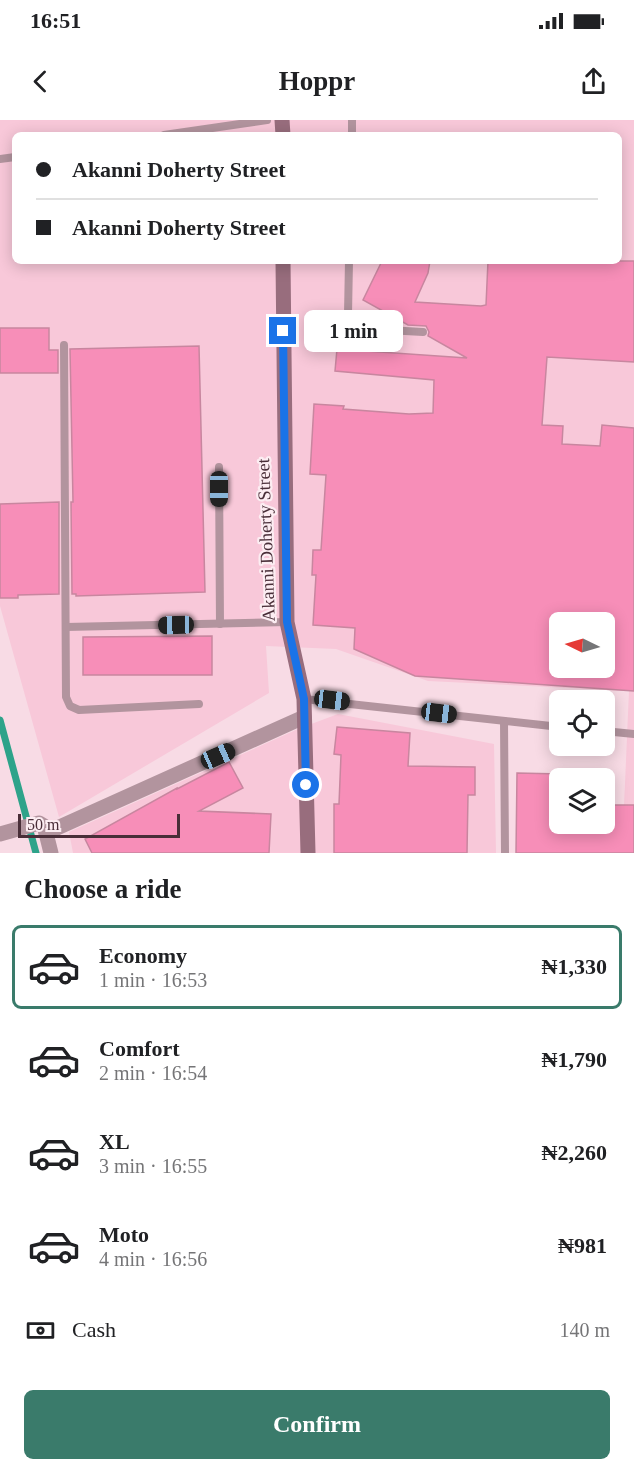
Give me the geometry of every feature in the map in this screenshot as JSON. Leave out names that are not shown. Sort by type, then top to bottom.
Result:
[{"type":"street","name":"Akanni Doherty Street","points":[[283,264],[287,622],[304,699],[308,853]]},
{"type":"street","points":[[1,834],[39,829],[304,717]]},
{"type":"street","points":[[39,829],[51,853]]},
{"type":"lane","points":[[185,132],[267,120]]},
{"type":"lane","points":[[349,264],[348,314],[354,324],[369,328],[423,332]]},
{"type":"lane","points":[[64,345],[66,697],[70,706],[79,710],[199,704]]},
{"type":"lane","points":[[219,467],[220,624]]},
{"type":"lane","points":[[66,627],[287,622]]},
{"type":"lane","points":[[304,699],[549,726]]},
{"type":"lane","points":[[504,721],[505,853]]},
{"type":"lane","points":[[615,732],[634,734]]},
{"type":"shaded area","points":[[0,120],[634,120],[634,853],[622,853],[629,691],[428,681],[336,649],[266,646],[269,693],[59,817],[0,606]]},
{"type":"shaded area","points":[[338,714],[494,744],[496,853],[73,853],[69,832],[298,729]]},
{"type":"building","points":[[622,261],[634,261],[634,362],[547,357],[542,425],[563,426],[562,444],[600,446],[602,425],[634,428],[634,691],[415,676],[354,649],[355,628],[313,625],[316,575],[312,575],[313,550],[321,550],[326,475],[310,474],[314,404],[344,406],[343,409],[409,414],[433,413],[434,380],[335,371],[337,349],[467,358],[428,336],[426,326],[408,325],[363,300],[381,264],[430,264],[428,273],[415,302],[481,306],[486,305],[488,264],[622,264]]},
{"type":"building","points":[[0,328],[49,328],[49,350],[58,350],[58,373],[0,373]]},
{"type":"building","points":[[199,346],[205,592],[76,596],[72,594],[70,349]]},
{"type":"building","points":[[59,502],[59,594],[0,598],[0,504]]},
{"type":"building","points":[[212,636],[212,675],[83,675],[83,637]]},
{"type":"building","points":[[337,727],[410,733],[408,766],[475,767],[475,795],[468,795],[467,853],[334,853],[334,804],[339,804],[341,755],[334,754]]},
{"type":"building","points":[[229,762],[243,788],[199,811],[271,814],[269,853],[92,853],[85,839]]},
{"type":"building","points":[[517,773],[549,774],[549,834],[615,834],[615,805],[634,805],[634,853],[516,853]]},
{"type":"waterway","points":[[0,720],[36,853]]},
{"type":"route","points":[[283,331],[287,622],[304,699],[306,785]]}]
